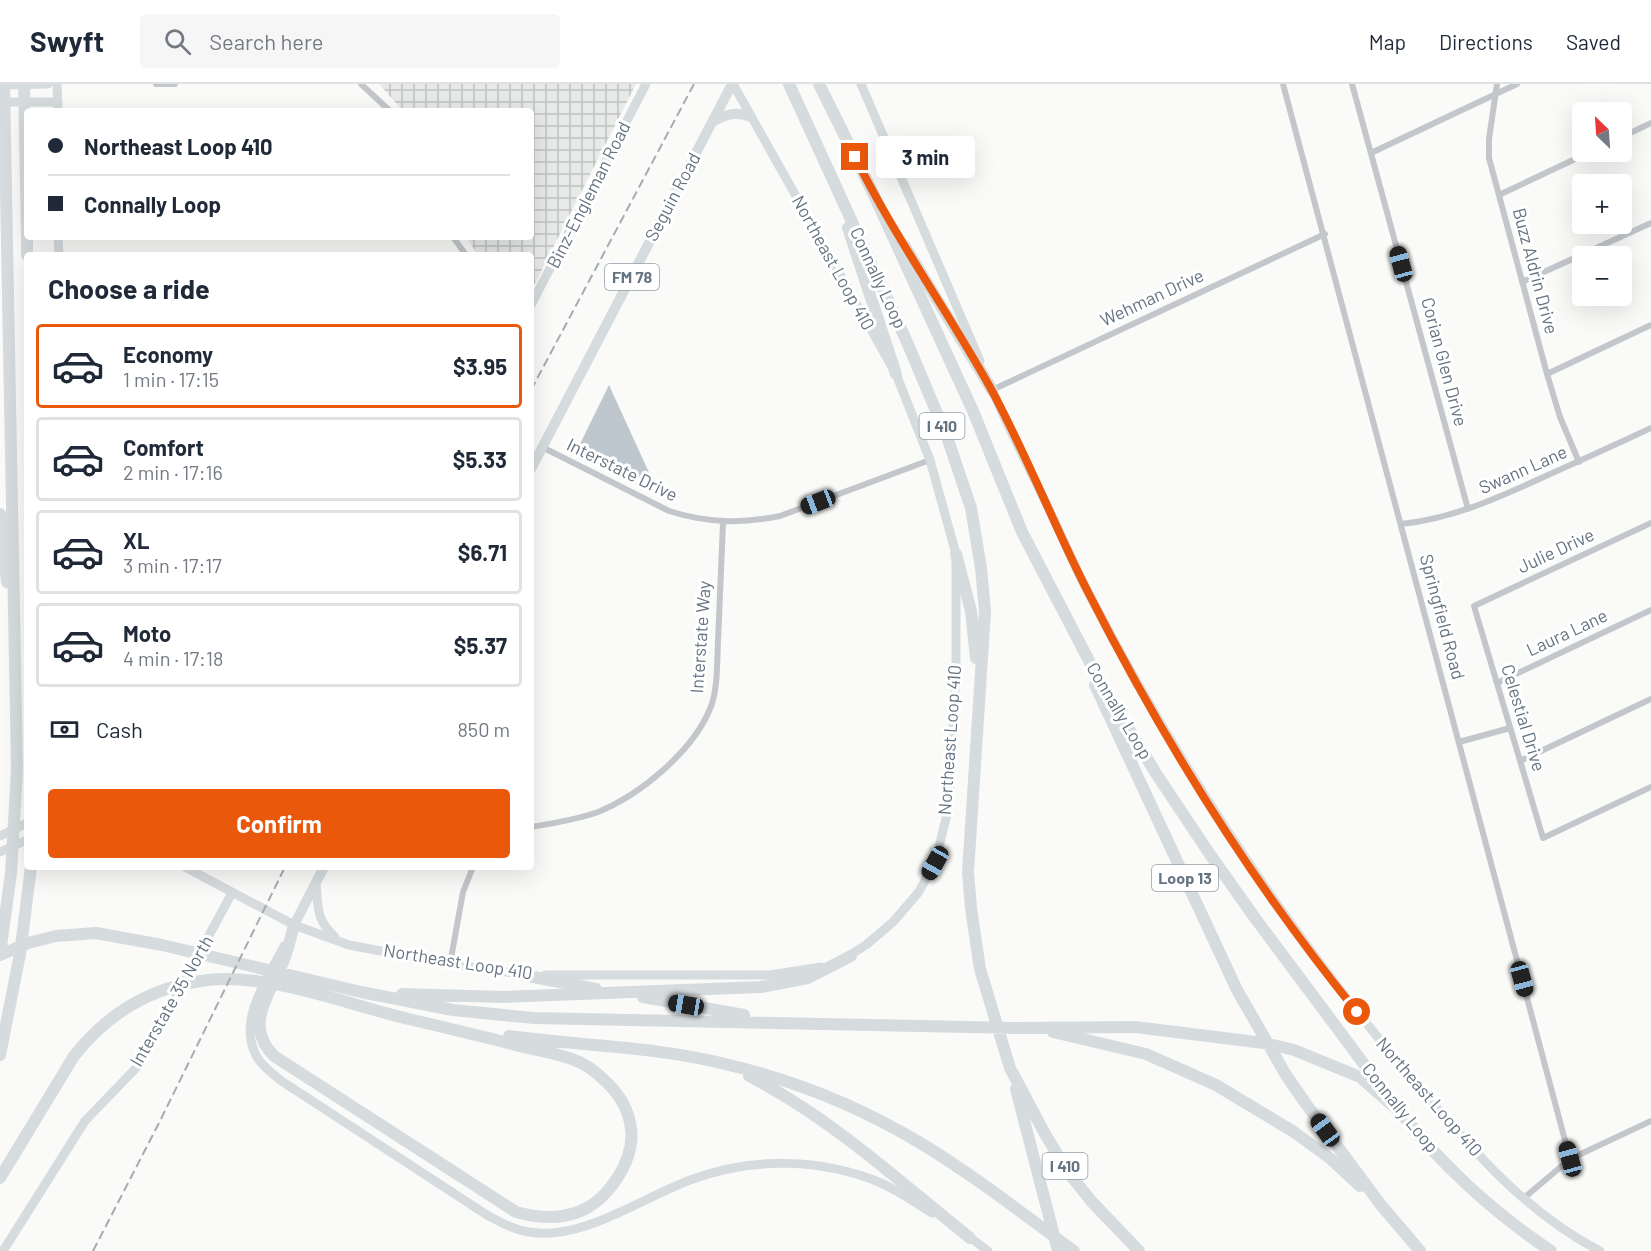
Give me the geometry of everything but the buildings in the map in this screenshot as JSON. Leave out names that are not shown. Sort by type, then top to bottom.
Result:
[{"type":"highway","points":[[24,84],[24,108]]},
{"type":"highway","name":"Connally Loop","points":[[789,84],[907,342],[947,437],[971,507],[985,611],[968,872],[970,908],[980,969],[1010,1068],[1045,1134],[1068,1172],[1092,1202],[1139,1251]]},
{"type":"highway","name":"Connally Loop","points":[[819,84],[873,193],[973,411],[1023,532],[1098,678],[1157,775],[1255,918],[1401,1113],[1443,1160],[1501,1214],[1551,1251]]},
{"type":"highway","points":[[2,85],[17,769],[11,873],[0,954],[28,943],[56,936],[96,933],[162,945],[361,992],[453,1010],[534,1018],[1016,1028],[1135,1027],[1264,1043],[1294,1050],[1360,1077],[1401,1113]]},
{"type":"highway","points":[[830,173],[896,374]]},
{"type":"highway","points":[[873,193],[992,390]]},
{"type":"highway","points":[[0,514],[5,554],[17,769]]},
{"type":"highway","name":"Loop 13","points":[[1023,532],[1237,990],[1286,1075],[1381,1205],[1420,1251]]},
{"type":"highway","points":[[956,554],[971,610],[980,697]]},
{"type":"highway","points":[[0,1055],[20,954],[31,870]]},
{"type":"highway","points":[[0,1178],[57,1082],[88,1037],[126,1007],[145,997],[187,983],[218,980],[254,981],[307,992],[572,1059],[590,1068],[615,1092],[626,1110],[631,1129],[631,1147],[614,1182],[602,1197],[580,1212],[564,1216],[534,1217],[516,1212],[274,1056],[265,1047],[260,1036],[259,1023],[261,1010],[284,959],[294,925]]},
{"type":"highway","points":[[361,992],[480,998],[761,987],[808,978],[850,956]]},
{"type":"highway","points":[[523,975],[790,1022]]},
{"type":"highway","points":[[1016,1028],[1053,1032],[1146,1054],[1215,1085],[1294,1132],[1331,1159],[1381,1205]]},
{"type":"highway","points":[[463,1031],[665,1053],[724,1063],[795,1085],[865,1113],[922,1144],[1074,1251]]},
{"type":"highway","points":[[724,1063],[774,1089],[823,1120],[970,1238]]},
{"type":"highway","points":[[1010,1068],[1058,1251]]},
{"type":"main road","points":[[2,85],[48,84]]},
{"type":"main road","points":[[0,102],[55,105],[57,84]]},
{"type":"main road","name":"Binz-Engleman Road","points":[[534,299],[646,84]]},
{"type":"main road","name":"Northeast Loop 410","points":[[190,870],[294,925],[338,941],[450,964],[523,975],[770,975],[817,969],[850,956],[893,922],[918,893],[935,863],[949,806],[956,671],[956,554],[930,460],[896,374],[733,84]]},
{"type":"main road","name":"Seguin Road","points":[[534,463],[733,84]]},
{"type":"main road","name":"Northeast Loop 410","points":[[861,84],[992,390],[1093,602],[1170,739],[1240,851],[1333,983],[1491,1169],[1550,1219],[1600,1251]]},
{"type":"main road","points":[[712,122],[732,113],[751,117]]},
{"type":"main road","points":[[0,836],[24,824]]},
{"type":"main road","points":[[0,852],[24,841]]},
{"type":"main road","points":[[322,870],[253,1009],[250,1032],[256,1056],[280,1080],[487,1215],[510,1227],[529,1232],[567,1231],[589,1225],[694,1179],[743,1167],[786,1164],[815,1165],[881,1184],[912,1200],[988,1251]]},
{"type":"main road","points":[[316,883],[320,919],[324,927],[338,941]]},
{"type":"main road","name":"Interstate 35 North","points":[[3,1251],[79,1130],[138,1066],[232,893]]},
{"type":"street","points":[[156,84],[166,86],[175,84]]},
{"type":"street","points":[[361,84],[388,108]]},
{"type":"street","name":"Springfield Road","points":[[1283,84],[1325,234],[1570,1159]]},
{"type":"street","name":"Corian Glen Drive","points":[[1352,84],[1468,510]]},
{"type":"street","name":"Buzz Aldrin Drive","points":[[1497,84],[1489,140],[1490,158],[1547,374],[1560,417],[1580,462]]},
{"type":"street","points":[[1371,153],[1517,84]]},
{"type":"street","points":[[1632,132],[1651,123]]},
{"type":"street","points":[[1499,195],[1572,161]]},
{"type":"street","points":[[1522,282],[1651,223]]},
{"type":"street","name":"Wehman Drive","points":[[992,390],[1325,234]]},
{"type":"street","points":[[1547,374],[1651,325]]},
{"type":"street","name":"Swann Lane","points":[[1401,524],[1442,518],[1468,510],[1580,462],[1651,428]]},
{"type":"street","name":"Interstate Drive","points":[[542,447],[669,511],[687,517],[723,523],[780,516],[930,460]]},
{"type":"street","name":"Interstate Way","points":[[534,826],[582,818],[627,797],[660,773],[692,739],[704,721],[711,708],[716,675],[723,523]]},
{"type":"street","name":"Julie Drive","points":[[1474,606],[1651,523]]},
{"type":"street","name":"Celestial Drive","points":[[1474,606],[1543,838],[1651,787]]},
{"type":"street","name":"Laura Lane","points":[[1497,683],[1651,610]]},
{"type":"street","points":[[1520,761],[1651,699]]},
{"type":"street","points":[[1460,742],[1510,728]]},
{"type":"street","points":[[450,964],[463,892],[472,870]]},
{"type":"street","points":[[1524,1198],[1570,1159],[1651,1121]]},
{"type":"shaded area","points":[[379,84],[636,84],[534,285],[534,252],[476,252],[468,240],[534,240],[534,108],[400,108]]},
{"type":"shaded area","points":[[609,385],[651,477],[644,479],[579,446]]},
{"type":"railway","points":[[534,384],[694,84]]},
{"type":"railway","points":[[93,1251],[284,870]]},
{"type":"route","points":[[855,157],[873,193],[992,390],[1088,591],[1170,739],[1240,851],[1333,983],[1357,1012]]}]
